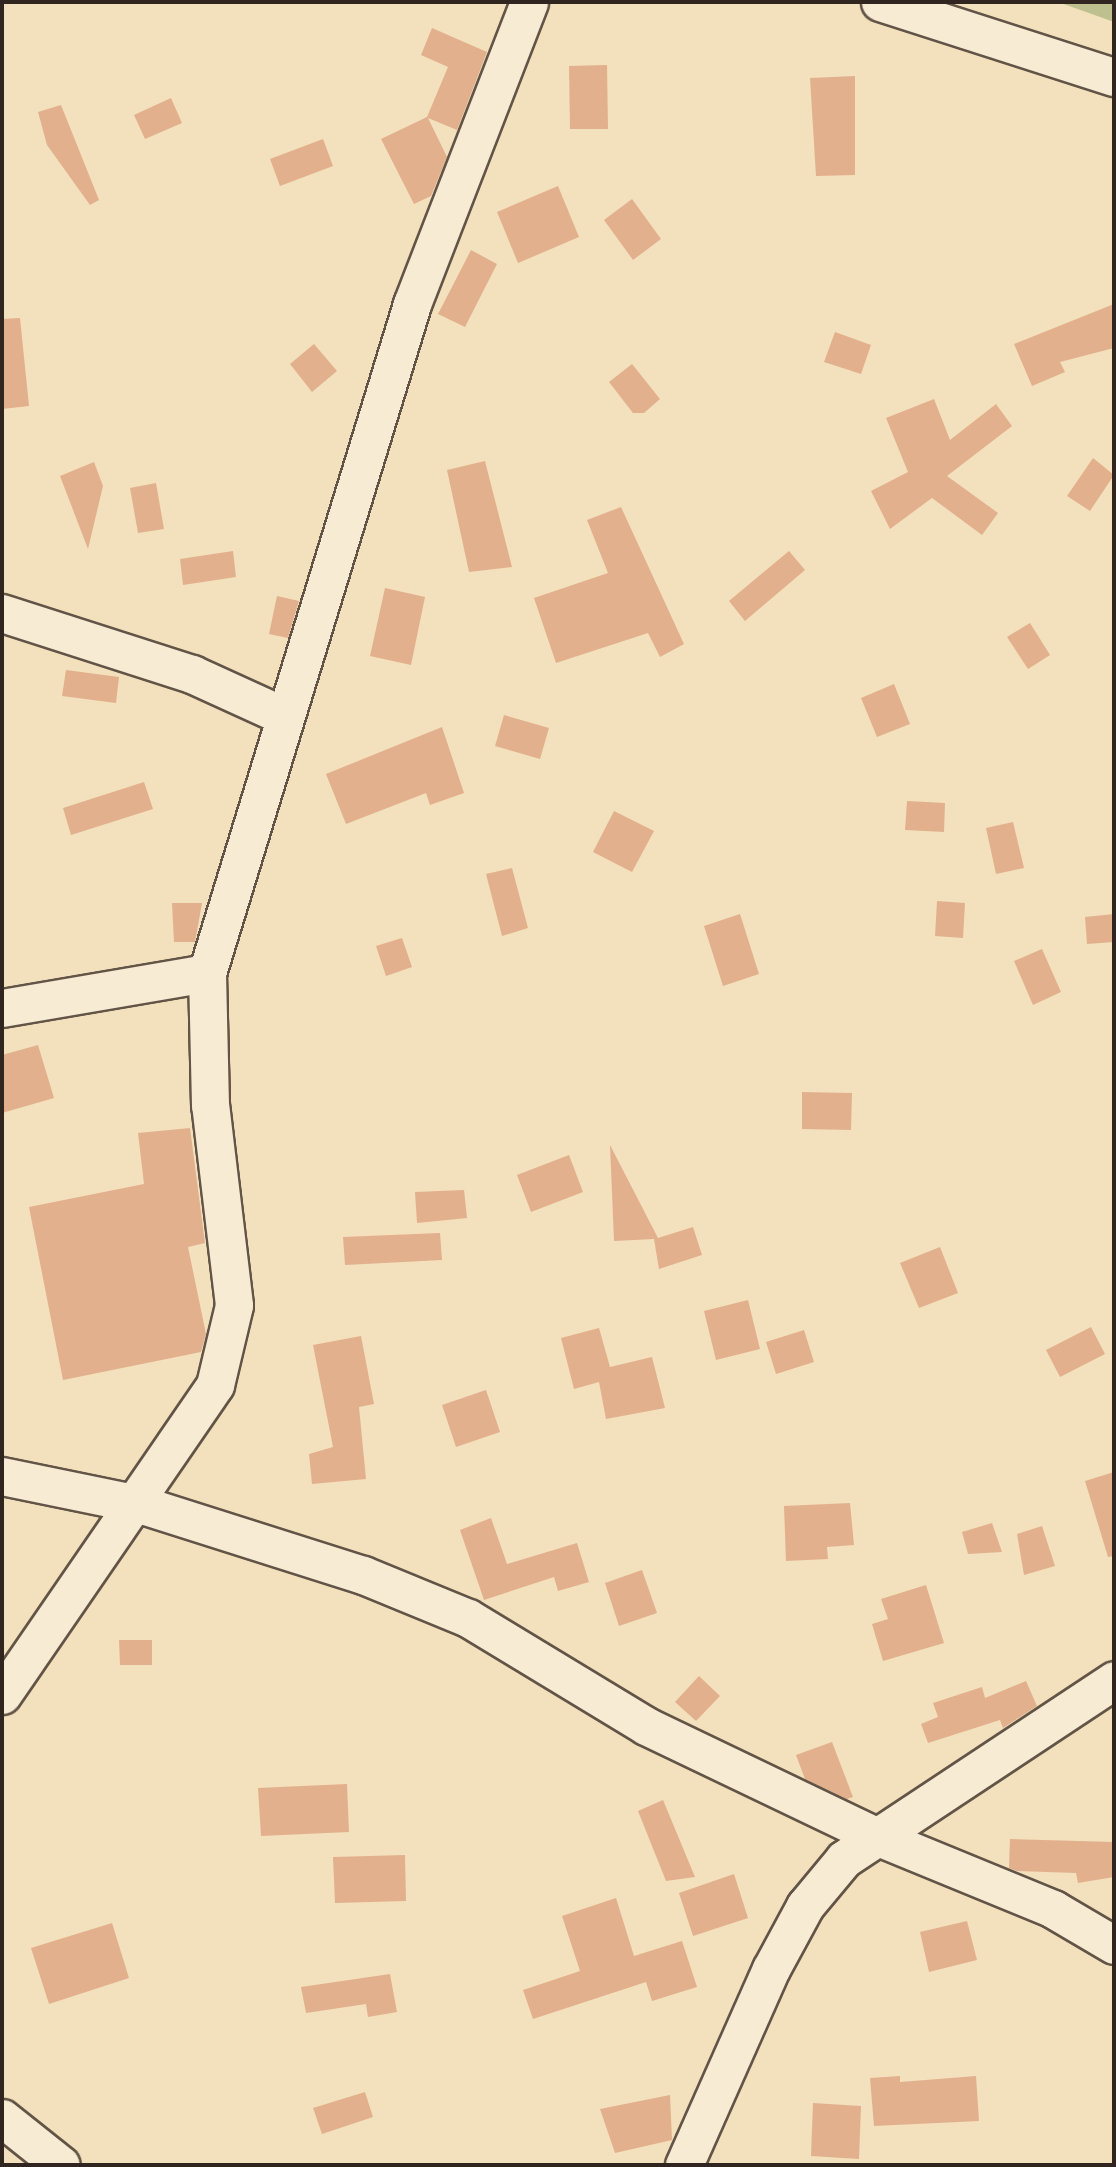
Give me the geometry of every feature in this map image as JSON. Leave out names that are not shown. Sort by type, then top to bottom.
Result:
[{"type":"street","points":[[2,1695],[139,1504],[215,1385],[234,1305],[210,1105],[207,973],[412,304],[530,2]]},
{"type":"street","points":[[880,2],[1114,76]]},
{"type":"street","points":[[2,613],[192,674],[284,716]]},
{"type":"street","points":[[2,1008],[207,973]]},
{"type":"street","points":[[2,1476],[139,1504],[363,1575],[468,1618],[646,1726],[873,1835],[1053,1909],[1114,1945]]},
{"type":"street","points":[[684,2165],[805,1906],[873,1835],[1114,1680]]},
{"type":"street","points":[[2,2118],[61,2165]]},
{"type":"green space","points":[[1058,2],[1114,2],[1114,22]]},
{"type":"building","points":[[432,28],[487,52],[457,130],[428,118],[447,157],[431,196],[414,204],[381,139],[427,117],[448,67],[421,55]]},
{"type":"building","points":[[607,65],[608,129],[570,129],[569,66]]},
{"type":"building","points":[[855,76],[855,175],[816,176],[810,78]]},
{"type":"building","points":[[171,98],[182,123],[145,139],[134,115]]},
{"type":"building","points":[[61,105],[99,200],[90,205],[47,145],[38,112]]},
{"type":"building","points":[[323,139],[333,166],[280,186],[270,159]]},
{"type":"building","points":[[558,186],[579,237],[518,263],[497,212]]},
{"type":"building","points":[[632,199],[661,239],[633,260],[604,220]]},
{"type":"building","points":[[471,250],[497,264],[465,327],[438,314]]},
{"type":"building","points":[[1114,304],[1114,348],[1060,362],[1065,372],[1032,386],[1014,344]]},
{"type":"building","points":[[20,318],[29,406],[2,409],[2,319]]},
{"type":"building","points":[[835,332],[871,345],[861,374],[824,362]]},
{"type":"building","points":[[314,344],[337,371],[312,392],[290,364]]},
{"type":"building","points":[[632,364],[660,399],[644,413],[633,413],[609,382]]},
{"type":"building","points":[[934,399],[950,440],[996,404],[1012,426],[947,476],[998,513],[982,535],[932,498],[890,529],[871,491],[908,472],[886,418]]},
{"type":"building","points":[[1093,458],[1114,475],[1090,511],[1067,496]]},
{"type":"building","points":[[485,461],[512,567],[469,572],[447,470]]},
{"type":"building","points":[[94,462],[103,486],[88,549],[60,476]]},
{"type":"building","points":[[156,483],[164,529],[138,533],[130,488]]},
{"type":"building","points":[[621,507],[684,644],[660,657],[648,633],[556,663],[534,598],[608,573],[587,520]]},
{"type":"building","points":[[233,551],[236,577],[183,585],[180,559]]},
{"type":"building","points":[[789,551],[805,570],[745,621],[729,601]]},
{"type":"building","points":[[385,588],[425,597],[411,665],[370,656]]},
{"type":"building","points":[[277,596],[299,601],[288,638],[269,634]]},
{"type":"building","points":[[1030,623],[1050,655],[1028,669],[1007,637]]},
{"type":"building","points":[[66,670],[119,677],[116,703],[62,696]]},
{"type":"building","points":[[894,684],[910,724],[877,737],[861,698]]},
{"type":"building","points":[[504,715],[549,728],[540,759],[495,746]]},
{"type":"building","points":[[442,727],[464,793],[430,805],[426,793],[346,824],[326,774]]},
{"type":"building","points":[[144,782],[153,809],[71,835],[63,808]]},
{"type":"building","points":[[907,801],[945,803],[944,832],[905,830]]},
{"type":"building","points":[[614,811],[654,831],[632,872],[593,852]]},
{"type":"building","points":[[1013,822],[1024,868],[996,874],[986,828]]},
{"type":"building","points":[[512,868],[528,928],[502,936],[486,874]]},
{"type":"building","points":[[937,901],[965,903],[963,938],[935,936]]},
{"type":"building","points":[[172,903],[202,903],[195,942],[174,942]]},
{"type":"building","points":[[740,914],[759,974],[723,986],[704,926]]},
{"type":"building","points":[[1114,914],[1114,942],[1087,944],[1085,917]]},
{"type":"building","points":[[402,938],[412,967],[386,976],[376,946]]},
{"type":"building","points":[[1042,949],[1061,992],[1033,1005],[1014,961]]},
{"type":"building","points":[[38,1045],[54,1098],[2,1113],[2,1055]]},
{"type":"building","points":[[802,1092],[852,1093],[851,1130],[802,1129]]},
{"type":"building","points":[[190,1128],[205,1243],[188,1247],[206,1334],[201,1352],[63,1380],[29,1207],[144,1184],[138,1133]]},
{"type":"building","points":[[610,1145],[658,1238],[693,1227],[702,1255],[659,1269],[654,1239],[614,1241]]},
{"type":"building","points":[[569,1155],[583,1192],[531,1212],[517,1175]]},
{"type":"building","points":[[464,1190],[467,1218],[417,1223],[415,1192]]},
{"type":"building","points":[[440,1233],[442,1260],[345,1265],[343,1237]]},
{"type":"building","points":[[940,1247],[958,1293],[919,1308],[900,1263]]},
{"type":"building","points":[[748,1300],[760,1349],[716,1360],[704,1311]]},
{"type":"building","points":[[1091,1327],[1105,1354],[1060,1377],[1046,1350]]},
{"type":"building","points":[[599,1328],[610,1367],[652,1357],[665,1408],[606,1419],[599,1382],[574,1389],[561,1338]]},
{"type":"building","points":[[804,1330],[814,1362],[776,1374],[766,1342]]},
{"type":"building","points":[[361,1336],[374,1404],[359,1407],[366,1479],[312,1484],[309,1454],[333,1447],[313,1345]]},
{"type":"building","points":[[486,1390],[500,1432],[456,1447],[442,1405]]},
{"type":"building","points":[[1114,1472],[1114,1556],[1108,1557],[1085,1481]]},
{"type":"building","points":[[850,1503],[854,1545],[827,1547],[828,1559],[786,1561],[784,1506]]},
{"type":"building","points":[[491,1518],[507,1564],[577,1543],[589,1582],[558,1591],[554,1577],[484,1600],[460,1530]]},
{"type":"building","points":[[992,1523],[1002,1552],[968,1554],[962,1532]]},
{"type":"building","points":[[1042,1526],[1055,1566],[1024,1575],[1017,1534]]},
{"type":"building","points":[[642,1570],[657,1613],[619,1626],[605,1583]]},
{"type":"building","points":[[926,1585],[944,1643],[883,1661],[872,1624],[888,1619],[881,1599]]},
{"type":"building","points":[[119,1640],[152,1640],[152,1665],[120,1665]]},
{"type":"building","points":[[699,1676],[720,1696],[696,1721],[675,1702]]},
{"type":"building","points":[[1026,1681],[1037,1706],[1003,1728],[1000,1720],[928,1743],[921,1724],[938,1717],[933,1703],[982,1687],[985,1698]]},
{"type":"building","points":[[832,1742],[853,1797],[847,1799],[805,1779],[796,1755]]},
{"type":"building","points":[[347,1784],[349,1832],[261,1836],[258,1788]]},
{"type":"building","points":[[663,1800],[695,1877],[666,1881],[638,1811]]},
{"type":"building","points":[[1010,1839],[1114,1842],[1114,1877],[1078,1883],[1076,1873],[1017,1871],[1009,1868]]},
{"type":"building","points":[[405,1855],[406,1901],[335,1903],[333,1857]]},
{"type":"building","points":[[734,1874],[748,1918],[693,1936],[679,1893]]},
{"type":"building","points":[[616,1898],[634,1956],[682,1941],[697,1987],[652,2001],[646,1982],[533,2019],[523,1990],[580,1971],[562,1916]]},
{"type":"building","points":[[967,1921],[977,1960],[929,1972],[920,1932]]},
{"type":"building","points":[[112,1923],[129,1978],[49,2004],[31,1948]]},
{"type":"building","points":[[390,1974],[397,2012],[368,2017],[366,2004],[306,2013],[301,1987]]},
{"type":"building","points":[[900,2076],[900,2082],[976,2076],[979,2121],[874,2126],[870,2078]]},
{"type":"building","points":[[365,2092],[373,2117],[322,2134],[313,2108]]},
{"type":"building","points":[[670,2095],[672,2140],[615,2153],[600,2109]]},
{"type":"building","points":[[813,2103],[861,2106],[859,2159],[811,2156]]}]
